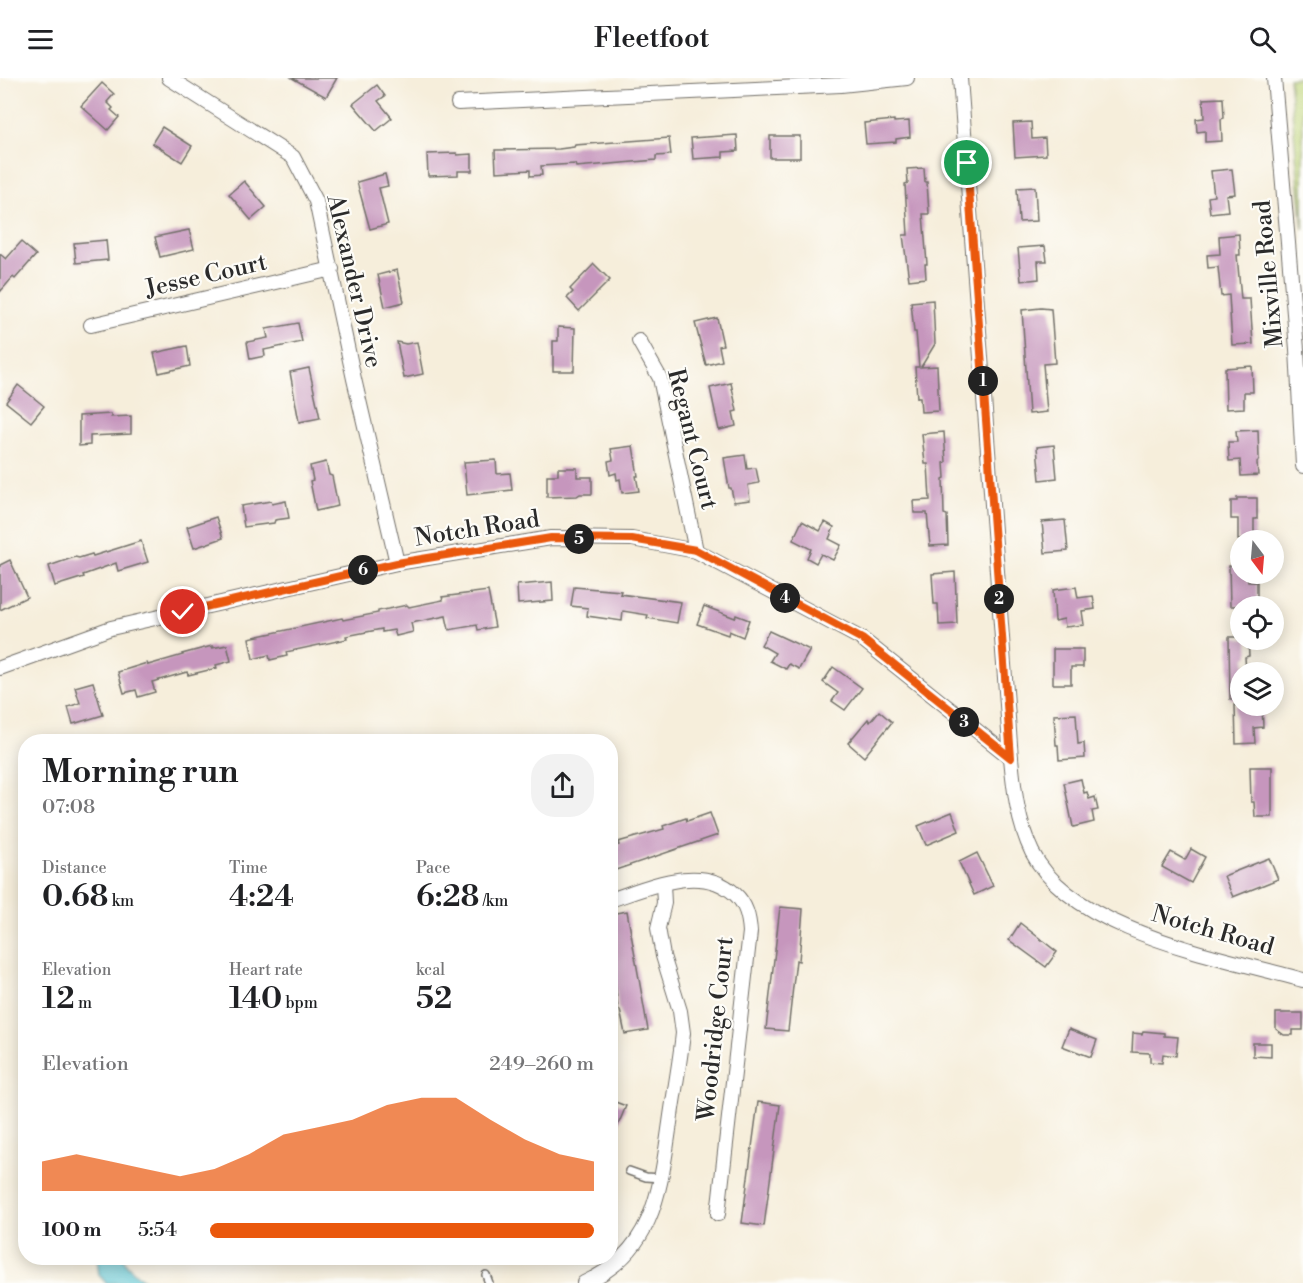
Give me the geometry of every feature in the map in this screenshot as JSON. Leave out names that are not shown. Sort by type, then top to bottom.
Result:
[{"type":"street","name":"Alexander Drive","points":[[168,78],[293,157],[316,201],[397,563]]},
{"type":"street","points":[[458,103],[841,85],[907,78]]},
{"type":"street","points":[[960,78],[1011,758]]},
{"type":"street","name":"Mixville Road","points":[[1274,78],[1298,349],[1303,466]]},
{"type":"street","name":"Jesse Court","points":[[91,325],[332,269]]},
{"type":"street","name":"Regant Court","points":[[639,341],[660,378],[696,550]]},
{"type":"street","name":"Notch Road","points":[[0,668],[111,628],[397,563],[551,538],[632,539],[696,550],[862,639],[1011,758],[1013,784],[1020,816],[1033,852],[1058,887],[1107,919],[1176,947],[1303,980]]},
{"type":"street","name":"Woodridge Court","points":[[618,898],[663,884],[687,879],[702,879],[728,888],[736,895],[748,914],[718,1214]]},
{"type":"street","name":"Woodridge Court","points":[[618,1262],[637,1241],[651,1216],[662,1178],[683,1033],[680,1011],[663,956],[658,928],[664,903],[663,884]]},
{"type":"street","name":"Woodridge Court","points":[[584,1283],[615,1265]]},
{"type":"lane","points":[[629,1171],[646,1177],[662,1178]]},
{"type":"lane","points":[[486,1275],[489,1283]]},
{"type":"green space","points":[[1289,78],[1303,78],[1303,229]]},
{"type":"water","points":[[98,1265],[127,1265],[146,1283],[106,1283],[99,1275]]},
{"type":"building","points":[[292,78],[337,78],[326,97]]},
{"type":"building","points":[[102,83],[114,94],[107,102],[113,108],[111,110],[119,117],[108,130],[81,106]]},
{"type":"building","points":[[377,85],[385,96],[378,101],[392,118],[376,131],[353,104]]},
{"type":"building","points":[[1223,98],[1222,141],[1205,142],[1205,131],[1197,132],[1196,119],[1204,118],[1203,99]]},
{"type":"building","points":[[894,120],[894,122],[909,121],[910,137],[896,139],[896,142],[866,144],[864,123]]},
{"type":"building","points":[[1031,122],[1032,139],[1045,138],[1046,155],[1015,157],[1013,123]]},
{"type":"building","points":[[162,127],[192,146],[182,162],[152,143]]},
{"type":"building","points":[[737,135],[738,151],[723,152],[723,157],[693,159],[691,138]]},
{"type":"building","points":[[770,136],[800,136],[800,158],[770,158]]},
{"type":"building","points":[[669,138],[671,155],[656,156],[656,160],[576,167],[575,164],[541,166],[542,175],[530,176],[530,170],[496,172],[495,150],[559,149],[575,145]]},
{"type":"building","points":[[457,153],[457,155],[472,154],[472,171],[458,171],[458,175],[428,176],[427,154]]},
{"type":"building","points":[[924,168],[929,214],[923,214],[926,278],[909,280],[903,235],[908,235],[905,184],[908,183],[907,169]]},
{"type":"building","points":[[1232,169],[1235,194],[1226,195],[1228,211],[1210,213],[1208,197],[1214,196],[1211,171]]},
{"type":"building","points":[[385,174],[388,186],[379,188],[388,224],[370,229],[357,182]]},
{"type":"building","points":[[244,181],[266,207],[251,220],[229,194]]},
{"type":"building","points":[[1035,187],[1037,221],[1019,222],[1017,188]]},
{"type":"building","points":[[189,230],[194,249],[160,257],[155,237]]},
{"type":"building","points":[[1239,234],[1240,255],[1237,255],[1241,299],[1250,299],[1253,344],[1232,345],[1229,295],[1221,296],[1218,267],[1208,268],[1207,255],[1220,254],[1219,236]]},
{"type":"building","points":[[106,240],[108,260],[76,263],[74,243]]},
{"type":"building","points":[[21,242],[36,255],[0,292],[0,254],[6,259]]},
{"type":"building","points":[[1045,246],[1047,261],[1038,261],[1039,279],[1021,281],[1018,248]]},
{"type":"building","points":[[594,264],[610,280],[579,311],[567,298],[573,292],[570,289]]},
{"type":"building","points":[[397,270],[404,302],[385,307],[378,275]]},
{"type":"building","points":[[933,300],[935,344],[921,367],[937,366],[939,411],[921,412],[920,398],[917,398],[915,367],[919,367],[911,302]]},
{"type":"building","points":[[1051,309],[1055,363],[1043,364],[1047,412],[1029,414],[1022,310]]},
{"type":"building","points":[[717,318],[723,345],[719,346],[722,361],[706,365],[695,323]]},
{"type":"building","points":[[298,323],[302,342],[264,350],[265,356],[250,359],[247,342],[268,338],[266,329]]},
{"type":"building","points":[[558,327],[575,328],[574,371],[553,371],[553,341],[558,341]]},
{"type":"building","points":[[397,342],[406,344],[417,342],[423,374],[404,378]]},
{"type":"building","points":[[187,346],[190,366],[159,373],[154,353]]},
{"type":"building","points":[[1252,366],[1253,392],[1244,392],[1244,408],[1226,409],[1225,368]]},
{"type":"building","points":[[309,368],[320,418],[299,422],[290,372]]},
{"type":"building","points":[[731,383],[737,411],[733,412],[736,426],[719,430],[710,388]]},
{"type":"building","points":[[18,385],[44,406],[31,422],[6,402]]},
{"type":"building","points":[[111,414],[111,417],[131,416],[131,434],[90,436],[90,445],[79,446],[79,416]]},
{"type":"building","points":[[1258,430],[1258,475],[1241,476],[1240,460],[1229,461],[1228,442],[1237,442],[1236,431]]},
{"type":"building","points":[[944,432],[946,462],[943,479],[944,514],[947,515],[948,545],[930,546],[927,513],[914,513],[913,501],[930,500],[928,464],[925,464],[922,434]]},
{"type":"building","points":[[1054,445],[1057,478],[1040,480],[1037,447]]},
{"type":"building","points":[[633,446],[639,491],[622,493],[620,479],[617,480],[616,473],[610,475],[608,461],[613,460],[611,449]]},
{"type":"building","points":[[745,455],[747,469],[756,468],[759,483],[748,485],[750,500],[734,502],[724,458]]},
{"type":"building","points":[[496,460],[497,474],[510,473],[512,490],[467,495],[464,462]]},
{"type":"building","points":[[326,462],[329,475],[332,476],[338,506],[316,511],[310,481],[313,480],[310,466]]},
{"type":"building","points":[[558,468],[577,468],[577,477],[592,477],[592,494],[547,497],[547,475],[558,475]]},
{"type":"building","points":[[1237,498],[1257,498],[1257,519],[1254,519],[1254,530],[1238,530],[1238,519],[1231,519],[1231,501],[1237,501]]},
{"type":"building","points":[[271,501],[272,504],[286,501],[289,518],[275,520],[274,523],[244,527],[241,506]]},
{"type":"building","points":[[216,517],[223,538],[194,548],[187,527]]},
{"type":"building","points":[[1065,520],[1068,551],[1045,553],[1042,522]]},
{"type":"building","points":[[802,521],[820,531],[825,522],[834,527],[829,539],[841,545],[833,560],[821,554],[816,563],[807,558],[811,549],[793,540]]},
{"type":"building","points":[[141,541],[148,562],[118,571],[116,563],[83,575],[84,577],[55,586],[49,566],[75,557],[92,554],[93,556]]},
{"type":"building","points":[[10,560],[27,597],[0,610],[0,565]]},
{"type":"building","points":[[1229,566],[1230,584],[1257,584],[1257,596],[1230,596],[1230,606]]},
{"type":"building","points":[[955,572],[957,624],[939,625],[938,604],[934,604],[932,574]]},
{"type":"building","points":[[552,582],[553,601],[518,604],[517,585]]},
{"type":"building","points":[[574,587],[621,591],[620,594],[681,602],[677,623],[623,611],[622,621],[587,616],[588,608],[571,606]]},
{"type":"building","points":[[1076,587],[1078,598],[1093,596],[1095,609],[1082,611],[1084,625],[1065,627],[1064,619],[1055,621],[1053,590]]},
{"type":"building","points":[[488,591],[495,627],[478,630],[477,625],[449,630],[446,616],[411,623],[413,632],[396,636],[394,630],[382,632],[382,629],[286,652],[287,656],[270,660],[269,655],[253,659],[249,638],[342,618],[343,620],[378,613],[378,611],[407,605],[409,607],[443,600],[442,597]]},
{"type":"building","points":[[704,606],[735,618],[736,615],[749,620],[743,637],[729,631],[728,635],[697,624]]},
{"type":"building","points":[[769,631],[810,650],[799,669],[789,664],[786,669],[770,661],[775,653],[761,645]]},
{"type":"building","points":[[1229,637],[1230,650],[1249,650],[1249,656],[1245,657],[1245,662],[1230,662],[1230,699]]},
{"type":"building","points":[[227,645],[231,661],[216,665],[217,668],[188,675],[187,672],[152,682],[155,692],[138,697],[136,690],[124,693],[118,672],[212,646],[212,648]]},
{"type":"building","points":[[1053,649],[1083,649],[1083,667],[1071,667],[1071,684],[1053,684]]},
{"type":"building","points":[[833,667],[862,688],[845,710],[832,701],[838,693],[823,682]]},
{"type":"building","points":[[93,682],[103,715],[73,724],[68,707],[80,703],[75,687]]},
{"type":"building","points":[[879,711],[892,722],[864,757],[848,743],[868,719],[870,722]]},
{"type":"building","points":[[1076,714],[1078,744],[1084,743],[1085,758],[1059,760],[1054,715]]},
{"type":"building","points":[[1235,716],[1262,716],[1263,727],[1254,728],[1255,743],[1236,744]]},
{"type":"building","points":[[1250,767],[1272,767],[1272,817],[1255,817],[1254,802],[1251,802]]},
{"type":"building","points":[[1081,779],[1084,793],[1087,792],[1089,799],[1095,797],[1098,810],[1092,811],[1094,822],[1073,827],[1064,783]]},
{"type":"building","points":[[952,812],[959,831],[926,845],[918,826]]},
{"type":"building","points":[[710,813],[718,835],[618,869],[618,842],[664,829],[663,826],[686,818],[687,821]]},
{"type":"building","points":[[1191,849],[1205,857],[1191,883],[1162,867],[1171,852],[1185,860]]},
{"type":"building","points":[[977,853],[993,886],[974,895],[959,862]]},
{"type":"building","points":[[1269,858],[1278,879],[1233,897],[1224,876]]},
{"type":"building","points":[[780,907],[803,909],[799,961],[796,960],[788,1031],[766,1029]]},
{"type":"building","points":[[627,911],[648,1030],[625,1034],[618,1009],[618,913]]},
{"type":"building","points":[[1020,923],[1057,952],[1046,967],[1009,940]]},
{"type":"building","points":[[1276,1013],[1303,1013],[1303,1030],[1293,1030],[1293,1035],[1284,1035],[1276,1029]]},
{"type":"building","points":[[1069,1029],[1097,1040],[1091,1057],[1062,1046]]},
{"type":"building","points":[[1143,1031],[1178,1037],[1176,1056],[1163,1054],[1162,1063],[1150,1062],[1150,1053],[1132,1052],[1133,1033],[1142,1034]]},
{"type":"building","points":[[1253,1043],[1271,1043],[1271,1057],[1253,1056]]},
{"type":"building","points":[[758,1102],[780,1105],[764,1226],[742,1223]]},
{"type":"building","points":[[618,1103],[626,1106],[618,1125]]},
{"type":"route","points":[[183,612],[397,563],[551,538],[632,539],[696,550],[862,639],[1011,758],[967,163]]}]
